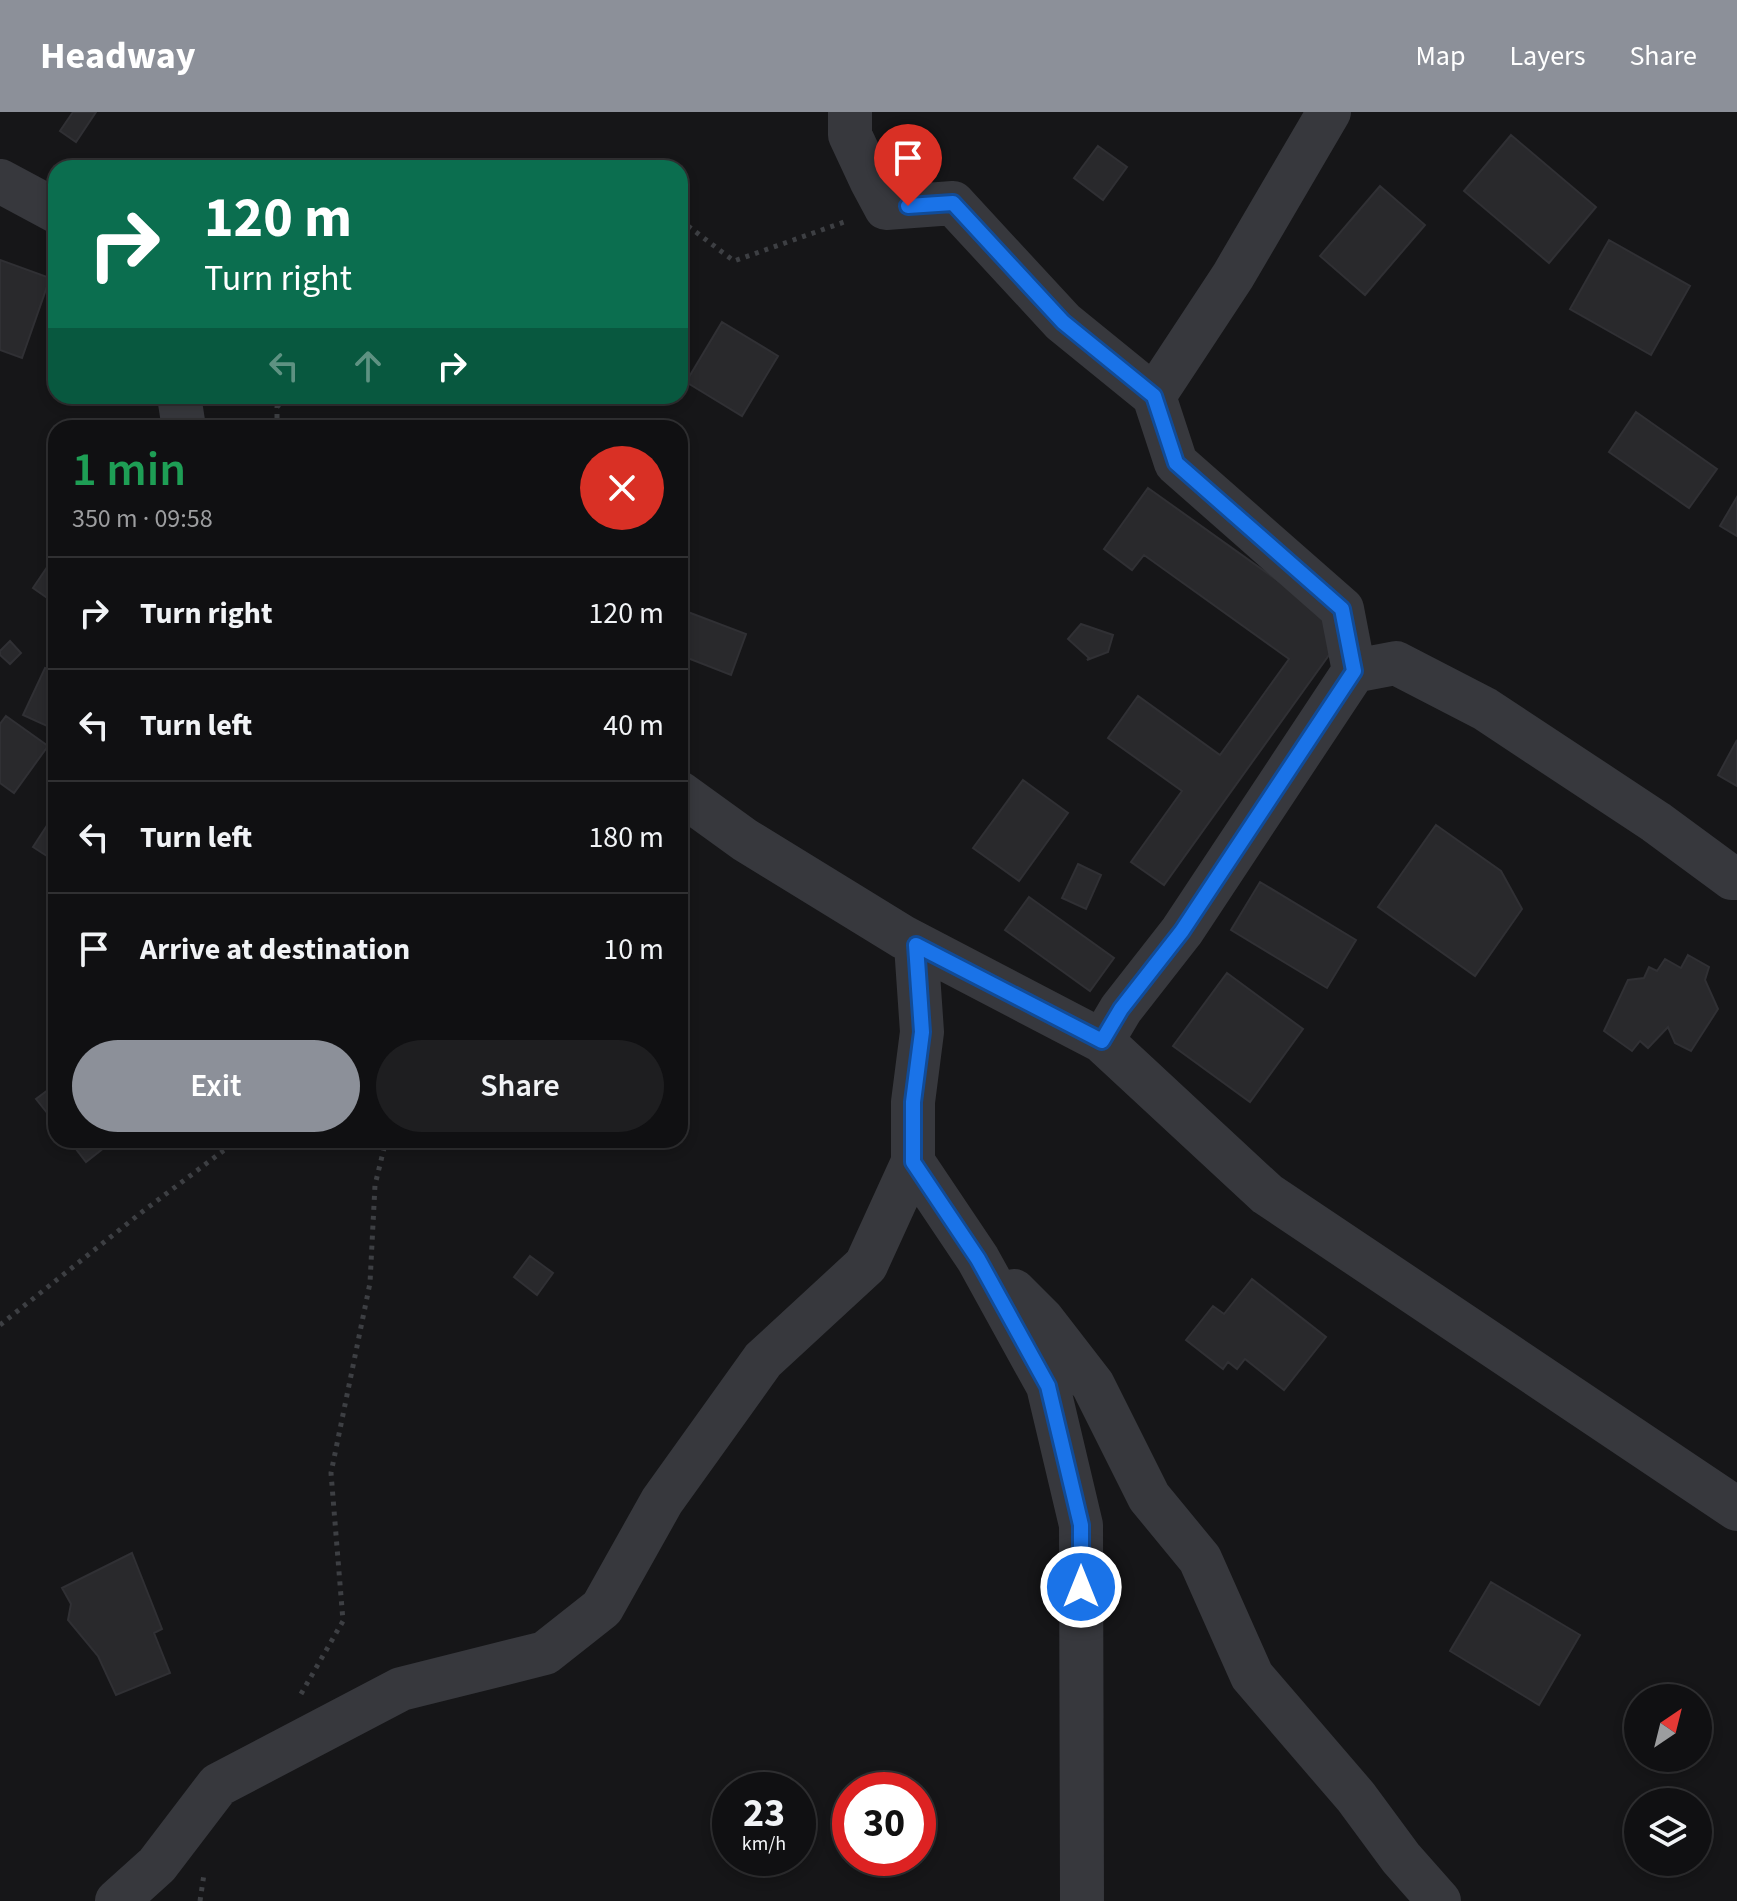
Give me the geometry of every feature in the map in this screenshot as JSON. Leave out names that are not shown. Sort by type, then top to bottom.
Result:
[{"type":"street","points":[[850,112],[850,135],[886,208],[953,203],[1063,322],[1154,396],[1176,463],[1342,609],[1354,671],[1182,931],[1121,1009],[1102,1041]]},
{"type":"street","points":[[1154,396],[1233,276],[1329,112]]},
{"type":"street","points":[[0,181],[48,207]]},
{"type":"street","points":[[1354,671],[1396,663],[1485,709],[1656,822],[1732,878],[1737,878]]},
{"type":"street","points":[[688,799],[745,840],[916,945],[1102,1041],[1267,1194],[1737,1509]]},
{"type":"street","points":[[117,1901],[157,1865],[218,1785],[401,1689],[545,1653],[602,1608],[662,1501],[763,1360],[866,1265],[913,1162],[913,1102],[922,1032],[916,945]]},
{"type":"street","points":[[913,1162],[978,1259],[1048,1386],[1081,1525],[1082,1901]]},
{"type":"street","points":[[978,1259],[1042,1319],[1093,1385],[1149,1497],[1200,1559],[1252,1676],[1356,1797],[1401,1858],[1439,1901]]},
{"type":"path","points":[[688,226],[734,261],[886,208]]},
{"type":"path","points":[[0,1325],[228,1148]]},
{"type":"path","points":[[300,1696],[343,1621],[331,1473],[370,1283],[375,1185],[384,1148]]},
{"type":"path","points":[[200,1901],[205,1863]]},
{"type":"building","points":[[73,112],[96,112],[76,142],[60,131]]},
{"type":"building","points":[[1511,135],[1596,207],[1549,263],[1464,191]]},
{"type":"building","points":[[1098,146],[1127,167],[1103,200],[1074,178]]},
{"type":"building","points":[[1380,186],[1425,225],[1365,295],[1320,256]]},
{"type":"building","points":[[1609,240],[1690,286],[1651,355],[1570,309]]},
{"type":"building","points":[[0,260],[48,277],[48,284],[22,358],[0,350]]},
{"type":"building","points":[[722,322],[778,356],[742,416],[688,383]]},
{"type":"building","points":[[1636,412],[1717,469],[1689,508],[1609,452]]},
{"type":"building","points":[[1148,488],[1347,630],[1164,885],[1131,862],[1182,791],[1108,738],[1138,696],[1220,755],[1289,659],[1144,555],[1132,570],[1104,549]]},
{"type":"building","points":[[1737,497],[1737,536],[1720,526]]},
{"type":"building","points":[[48,566],[48,598],[33,588]]},
{"type":"building","points":[[688,612],[746,634],[731,675],[688,658]]},
{"type":"building","points":[[1081,624],[1113,635],[1108,652],[1087,660],[1089,658],[1068,639]]},
{"type":"building","points":[[10,641],[21,653],[10,664],[0,655],[0,651]]},
{"type":"building","points":[[45,668],[48,669],[48,726],[23,715]]},
{"type":"building","points":[[6,716],[48,746],[14,793],[0,783],[0,724]]},
{"type":"building","points":[[1737,740],[1737,786],[1718,775]]},
{"type":"building","points":[[1023,780],[1068,813],[1019,881],[973,848]]},
{"type":"building","points":[[48,824],[48,857],[33,847]]},
{"type":"building","points":[[1436,825],[1501,871],[1522,909],[1475,976],[1378,907]]},
{"type":"building","points":[[1078,864],[1101,875],[1086,909],[1062,898]]},
{"type":"building","points":[[1260,882],[1356,940],[1327,988],[1231,930]]},
{"type":"building","points":[[1029,897],[1114,958],[1090,991],[1005,930]]},
{"type":"building","points":[[1688,955],[1709,967],[1705,980],[1718,1009],[1691,1051],[1675,1043],[1668,1027],[1648,1048],[1640,1041],[1632,1051],[1604,1031],[1628,980],[1644,978],[1649,967],[1657,971],[1665,959],[1681,968]]},
{"type":"building","points":[[1227,973],[1303,1029],[1250,1102],[1173,1046]]},
{"type":"building","points":[[48,1090],[48,1114],[36,1099]]},
{"type":"building","points":[[75,1148],[104,1148],[86,1162]]},
{"type":"building","points":[[530,1256],[553,1273],[537,1295],[514,1277]]},
{"type":"building","points":[[1252,1279],[1326,1337],[1284,1390],[1245,1359],[1237,1369],[1228,1362],[1223,1369],[1186,1340],[1213,1306],[1224,1314]]},
{"type":"building","points":[[132,1553],[162,1629],[154,1633],[170,1673],[116,1695],[98,1656],[68,1620],[71,1604],[62,1588]]},
{"type":"building","points":[[1491,1582],[1580,1635],[1539,1705],[1450,1651]]},
{"type":"route","points":[[908,206],[953,203],[1063,322],[1154,396],[1176,463],[1342,609],[1354,671],[1182,931],[1121,1009],[1102,1041],[916,945],[922,1032],[913,1102],[913,1162],[978,1259],[1048,1386],[1081,1525],[1081,1587]]}]
